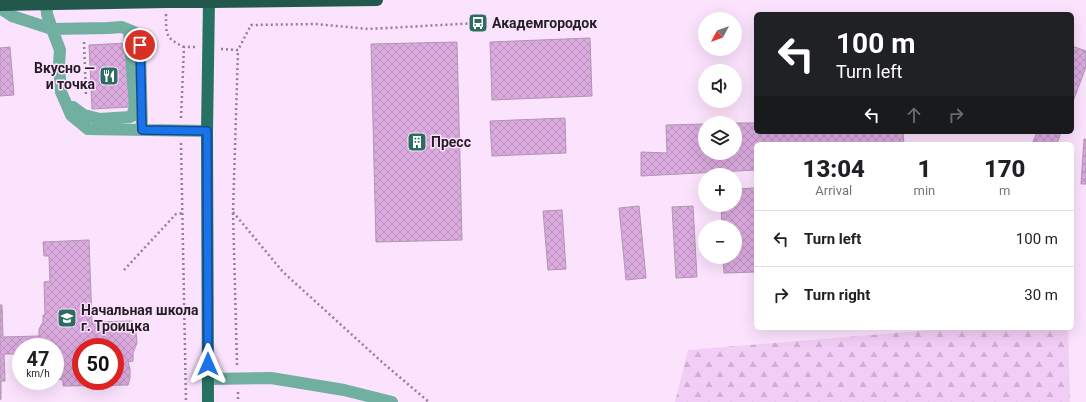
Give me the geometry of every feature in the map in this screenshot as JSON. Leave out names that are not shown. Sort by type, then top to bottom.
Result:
[{"type":"highway","points":[[0,6],[209,1],[377,0]]},
{"type":"main road","points":[[208,402],[207,131],[209,1]]},
{"type":"lane","points":[[46,4],[47,14],[60,50],[59,65],[61,92],[71,115],[88,129],[207,131]]},
{"type":"lane","points":[[0,6],[12,16],[52,29],[122,27],[134,32],[140,45],[142,130]]},
{"type":"lane","points":[[65,102],[84,115],[100,118],[132,116],[134,107],[129,30]]},
{"type":"lane","points":[[208,379],[271,378],[344,390],[392,402]]},
{"type":"path","points":[[166,12],[166,32],[172,41],[184,47],[238,50]]},
{"type":"path","points":[[238,402],[233,212],[238,50],[251,25],[316,24],[368,28],[478,24]]},
{"type":"path","points":[[84,38],[86,95]]},
{"type":"path","points":[[184,47],[181,131],[186,402]]},
{"type":"path","points":[[233,212],[283,272],[383,363],[429,402]]},
{"type":"path","points":[[124,270],[176,214],[183,213]]},
{"type":"green space","points":[[931,330],[1068,330],[1070,402],[675,402],[688,350]]},
{"type":"building","points":[[590,38],[592,96],[492,100],[490,42]]},
{"type":"building","name":"Пресс","points":[[457,42],[462,240],[376,242],[371,44]]},
{"type":"building","name":"Вкусно — и точка","points":[[127,43],[130,107],[92,109],[89,45]]},
{"type":"building","points":[[10,47],[14,95],[0,96],[0,48]]},
{"type":"building","points":[[1074,47],[1086,51],[1086,67],[1074,99]]},
{"type":"building","points":[[565,118],[566,153],[492,156],[490,121]]},
{"type":"building","points":[[742,123],[754,123],[754,134],[903,134],[904,142],[754,142],[754,170],[742,171],[742,168],[698,168],[698,173],[641,176],[641,152],[667,153],[666,125],[698,124],[698,160],[742,160]]},
{"type":"building","points":[[1036,134],[1060,134],[1058,142],[1033,142]]},
{"type":"building","points":[[1084,139],[1086,139],[1086,184],[1081,184]]},
{"type":"building","points":[[754,188],[754,272],[724,273],[723,264],[742,264],[742,220],[722,220],[721,212],[742,212],[742,189]]},
{"type":"building","points":[[639,206],[646,278],[626,280],[619,208]]},
{"type":"building","points":[[693,206],[697,277],[676,278],[672,207]]},
{"type":"building","points":[[562,210],[566,269],[548,270],[543,211]]},
{"type":"building","name":"Начальная школа г. Троицка","points":[[89,240],[92,322],[132,321],[136,332],[137,343],[133,353],[133,361],[128,362],[130,378],[128,385],[124,385],[124,338],[72,338],[72,386],[64,386],[64,338],[12,338],[12,354],[4,354],[5,381],[1,381],[0,400],[0,305],[2,305],[3,337],[39,336],[39,329],[43,322],[43,315],[45,315],[44,282],[50,281],[49,256],[44,256],[43,242]]},
{"type":"place","name":"Академгородок","points":[[478,23]]},
{"type":"place","name":"Вкусно — и точка","points":[[109,76]]},
{"type":"place","name":"Пресс","points":[[417,142]]},
{"type":"place","name":"Начальная школа г. Троицка","points":[[67,318]]},
{"type":"route","points":[[140,45],[142,130],[207,131],[208,364]]}]
